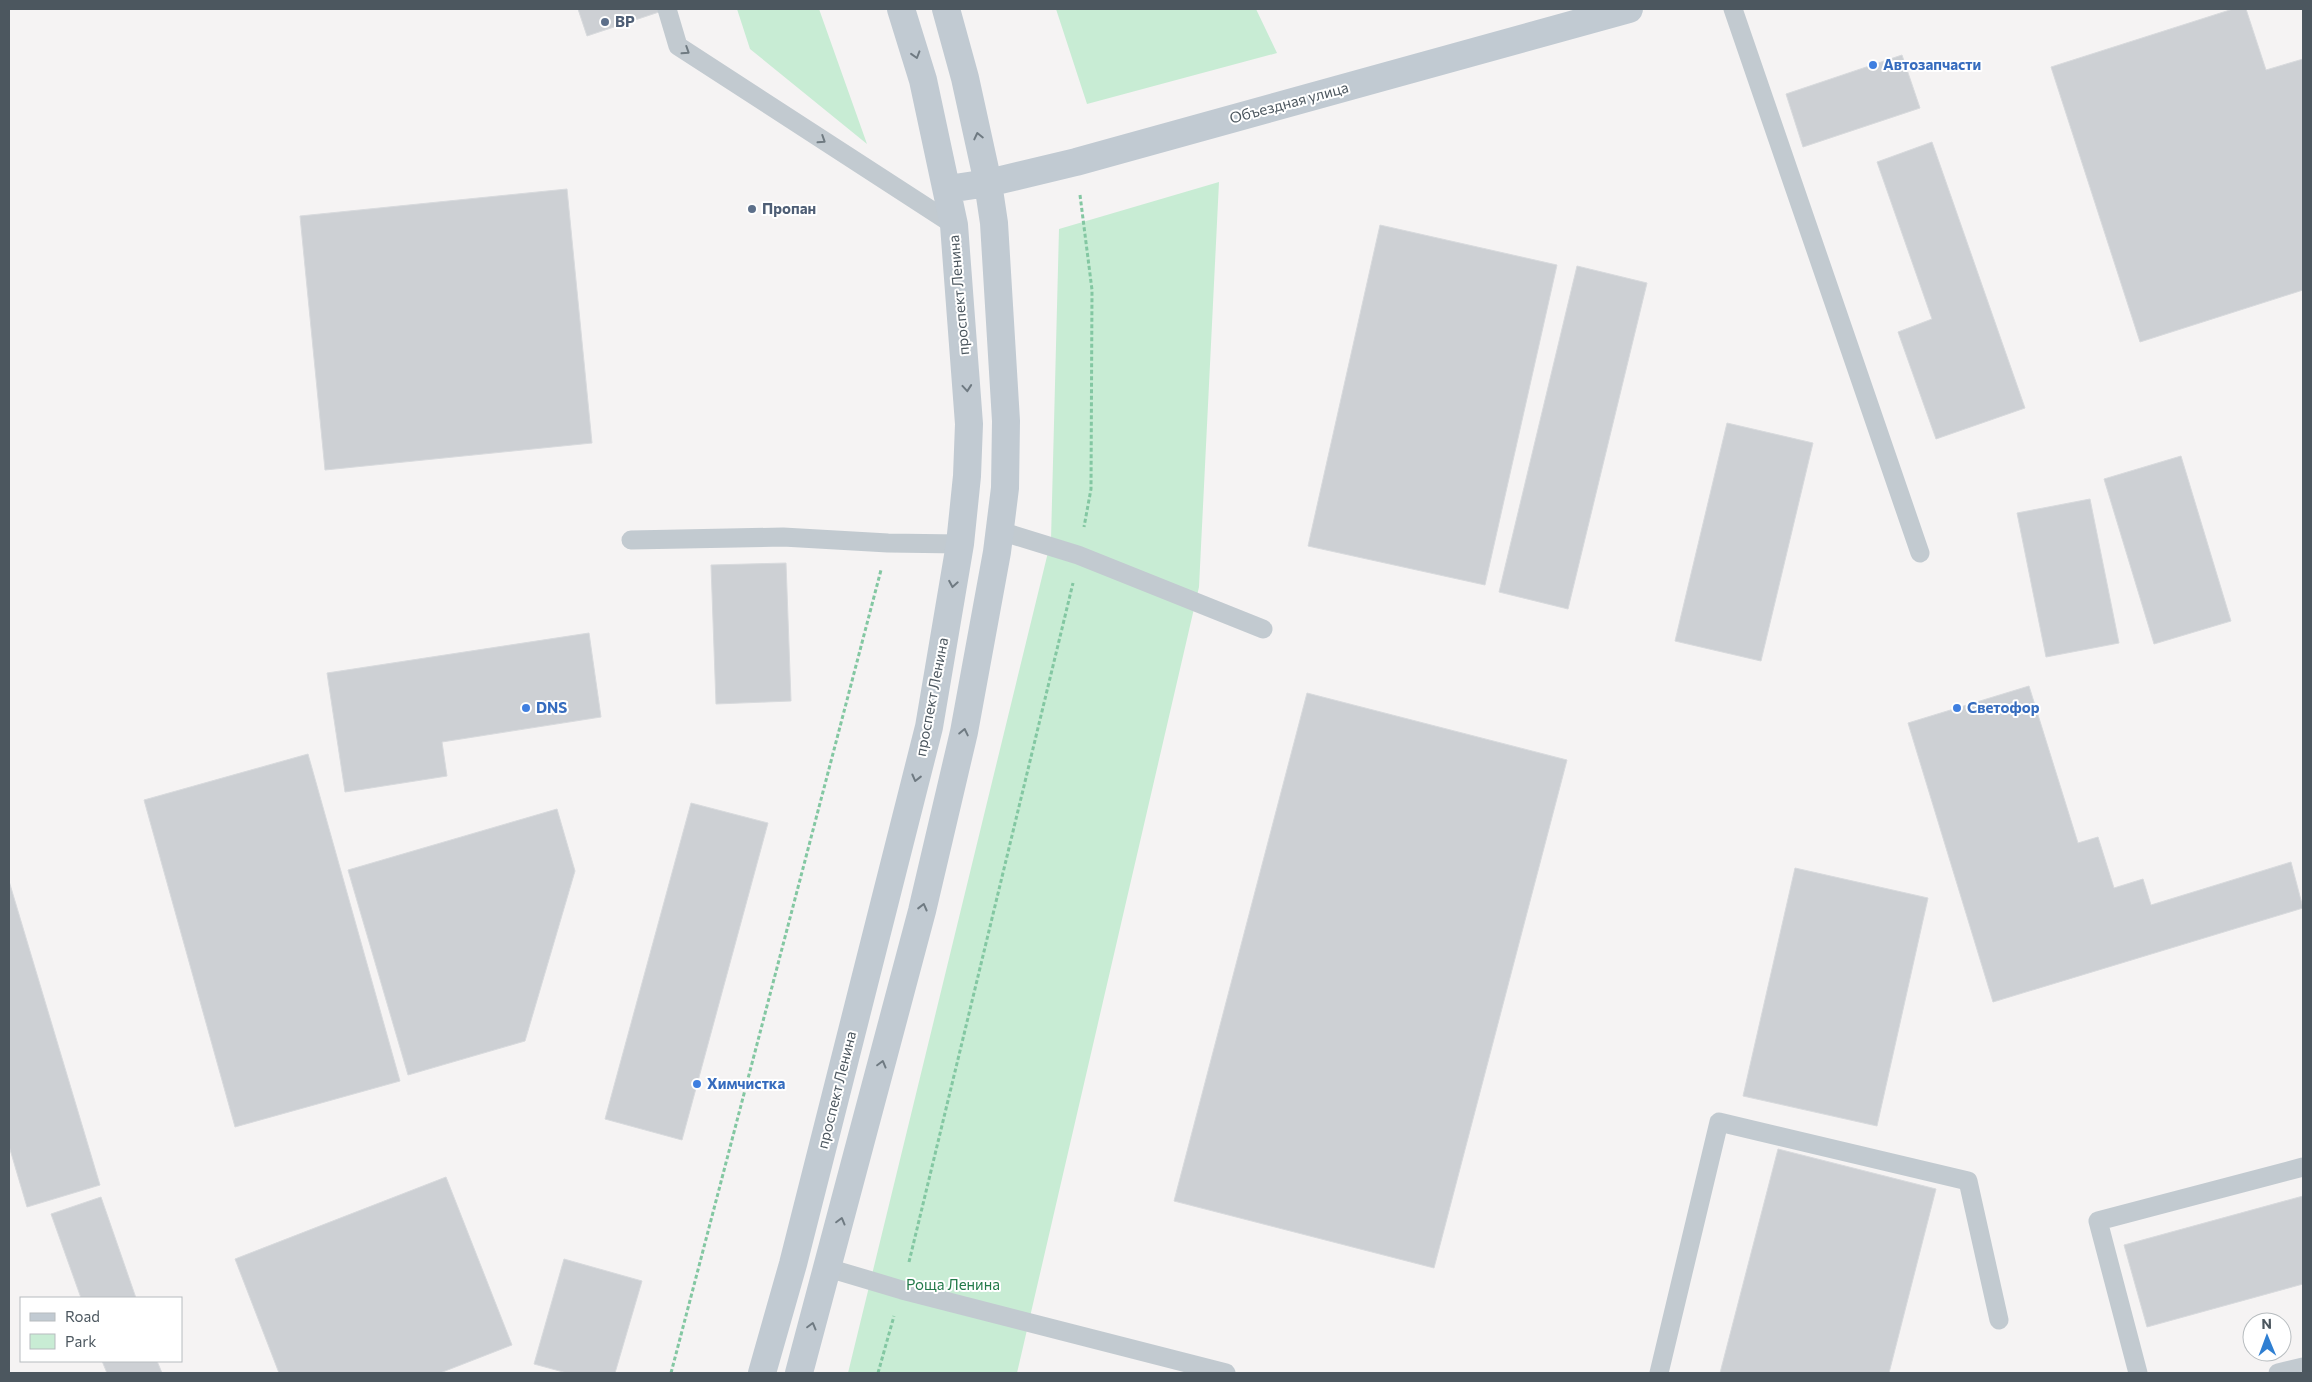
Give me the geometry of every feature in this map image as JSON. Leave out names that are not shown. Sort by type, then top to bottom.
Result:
[{"type":"main road","name":"проспект Ленина","points":[[762,1373],[793,1264],[929,727],[960,544],[968,476],[970,424],[954,225],[948,189],[923,80],[901,9]]},
{"type":"main road","points":[[799,1373],[922,911],[964,732],[1000,531],[1005,488],[1006,421],[994,223],[988,183],[965,78],[946,9]]},
{"type":"main road","name":"Объездная улица","points":[[948,189],[988,183],[1076,162],[1618,10]]},
{"type":"lane","points":[[667,9],[678,46],[954,225]]},
{"type":"lane","points":[[1733,9],[1920,553]]},
{"type":"lane","points":[[1000,531],[1078,555],[1263,629]]},
{"type":"lane","points":[[631,540],[784,537],[888,543],[960,544]]},
{"type":"lane","points":[[1659,1373],[1719,1122],[1968,1181],[1999,1320]]},
{"type":"lane","points":[[2138,1373],[2098,1221],[2303,1166]]},
{"type":"lane","points":[[828,1268],[902,1290],[1226,1373]]},
{"type":"lane","points":[[2278,1373],[2303,1367]]},
{"type":"path","points":[[878,1373],[902,1290],[1078,555],[1091,489],[1092,290],[1076,162]]},
{"type":"path","points":[[671,1373],[888,543]]},
{"type":"green space","points":[[737,9],[819,9],[867,144],[750,49]]},
{"type":"green space","points":[[1056,9],[1256,9],[1277,53],[1087,104]]},
{"type":"green space","name":"Роща Ленина","points":[[1219,182],[1199,587],[1017,1373],[848,1373],[1051,540],[1059,229]]},
{"type":"building","name":"BP","points":[[578,9],[668,9],[587,36]]},
{"type":"building","points":[[2233,9],[2246,9],[2266,70],[2303,59],[2303,290],[2140,342],[2051,67]]},
{"type":"building","points":[[1902,55],[1920,108],[1803,147],[1786,94]]},
{"type":"building","points":[[1932,142],[2025,408],[1936,439],[1898,332],[1932,319],[1877,162]]},
{"type":"building","points":[[567,189],[592,443],[325,470],[300,216]]},
{"type":"building","points":[[1380,225],[1557,265],[1485,585],[1308,546]]},
{"type":"building","points":[[1577,266],[1647,283],[1568,609],[1499,592]]},
{"type":"building","points":[[1727,423],[1813,443],[1761,661],[1675,641]]},
{"type":"building","points":[[2181,456],[2231,621],[2154,644],[2104,479]]},
{"type":"building","points":[[2090,499],[2119,643],[2046,657],[2017,513]]},
{"type":"building","points":[[786,563],[791,701],[716,704],[711,565]]},
{"type":"building","points":[[589,633],[601,717],[442,742],[447,776],[345,792],[327,673]]},
{"type":"building","points":[[2029,686],[2078,843],[2098,837],[2114,888],[2143,879],[2151,905],[2291,862],[2303,908],[1993,1002],[1908,723]]},
{"type":"building","points":[[1307,693],[1567,760],[1434,1268],[1174,1201]]},
{"type":"building","points":[[308,754],[400,1081],[235,1127],[144,800]]},
{"type":"building","points":[[691,803],[768,823],[682,1140],[605,1119]]},
{"type":"building","points":[[557,809],[575,871],[525,1041],[408,1075],[348,870]]},
{"type":"building","points":[[1795,868],[1928,898],[1877,1126],[1743,1096]]},
{"type":"building","points":[[9,881],[100,1185],[27,1207],[9,1146]]},
{"type":"building","points":[[1778,1149],[1936,1189],[1889,1373],[1720,1373]]},
{"type":"building","points":[[446,1177],[512,1345],[440,1373],[279,1373],[235,1259]]},
{"type":"building","points":[[2303,1196],[2303,1284],[2147,1327],[2124,1245]]},
{"type":"building","points":[[101,1197],[136,1297],[81,1297],[51,1214]]},
{"type":"building","points":[[564,1259],[642,1281],[615,1373],[567,1373],[534,1364]]},
{"type":"building","points":[[102,1362],[157,1362],[162,1373],[107,1373]]},
{"type":"place","name":"BP","points":[[605,22]]},
{"type":"place","name":"Автозапчасти","points":[[1873,65]]},
{"type":"place","name":"Пропан","points":[[752,209]]},
{"type":"place","name":"DNS","points":[[526,708]]},
{"type":"place","name":"Светофор","points":[[1957,708]]},
{"type":"place","name":"Химчистка","points":[[697,1084]]}]
